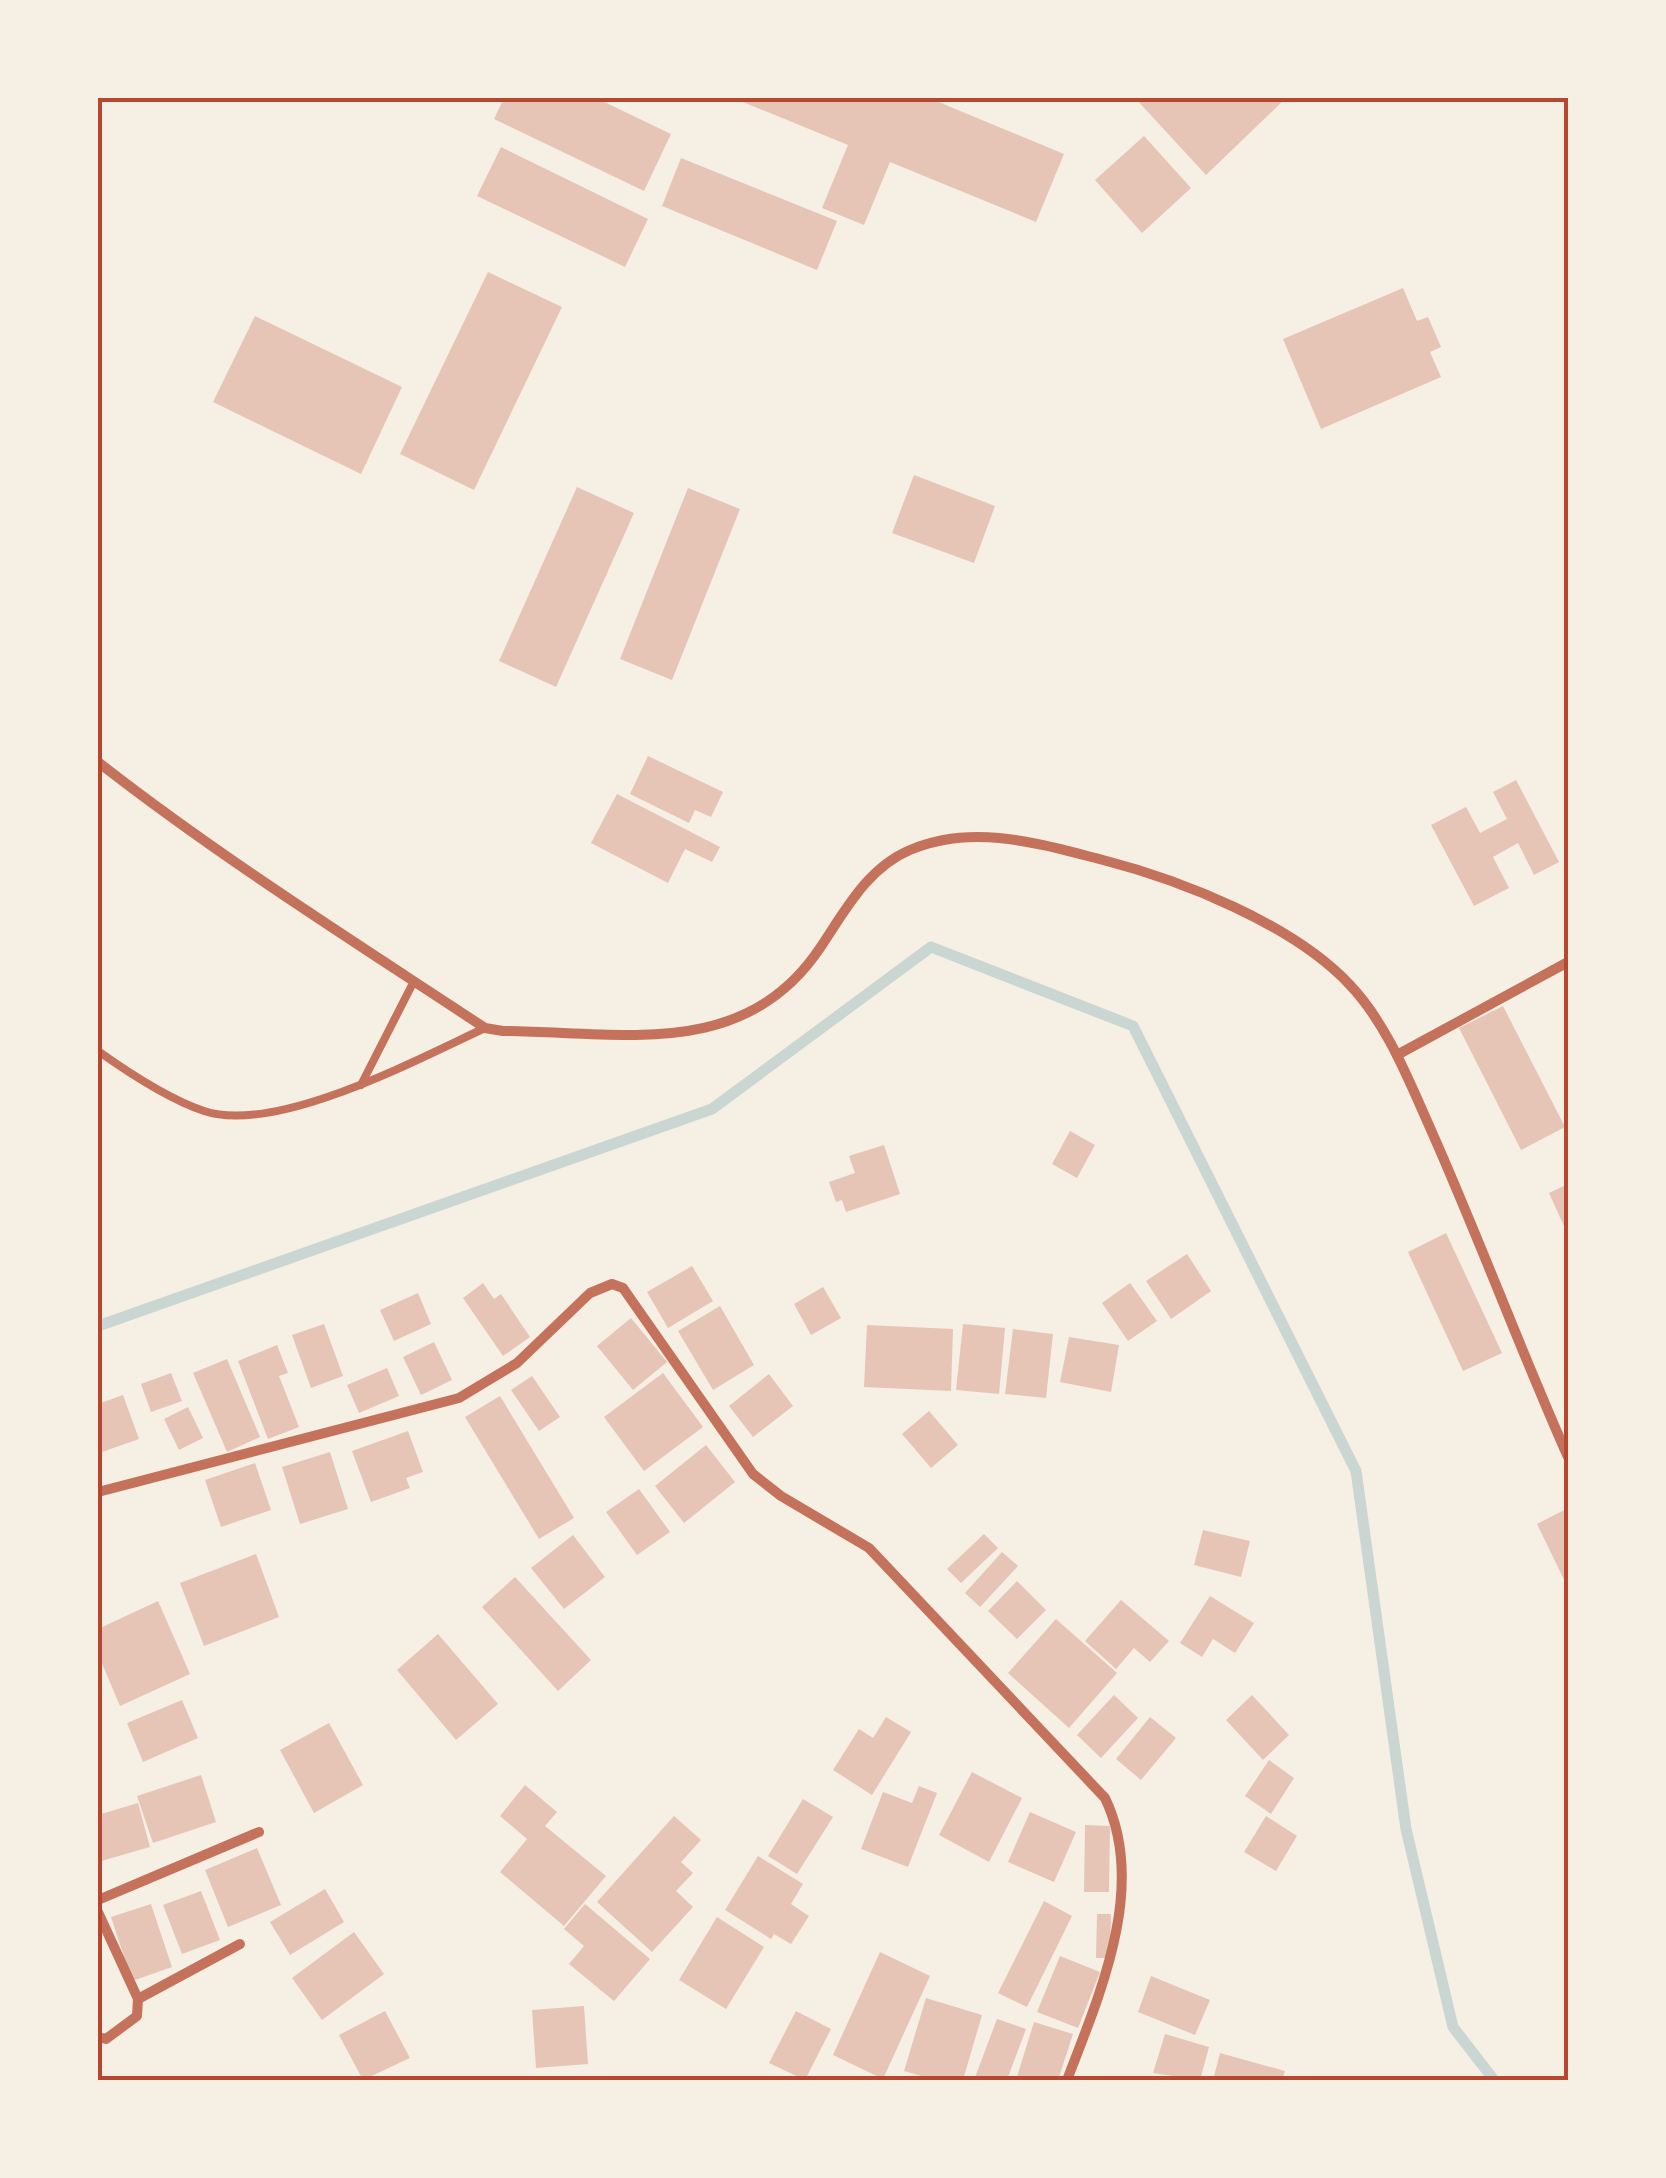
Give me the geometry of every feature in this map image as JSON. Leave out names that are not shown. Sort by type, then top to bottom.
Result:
[{"type":"street","points":[[98,762],[157,808],[485,1028],[692,1032],[743,1018],[798,982],[868,877],[910,850],[961,837],[1020,838],[1160,875],[1294,940],[1351,985],[1397,1056],[1568,1458]]},
{"type":"street","points":[[1397,1056],[1568,962]]},
{"type":"street","points":[[98,1492],[459,1398],[517,1364],[590,1294],[612,1284],[623,1288],[753,1474],[781,1496],[870,1548],[1105,1798],[1118,1824],[1121,1847],[1115,1947],[1067,2080]]},
{"type":"street","points":[[98,1900],[259,1832]]},
{"type":"street","points":[[98,1912],[138,1999],[137,2016],[106,2039],[98,2037]]},
{"type":"street","points":[[138,1999],[240,1944]]},
{"type":"lane","points":[[361,1085],[414,981]]},
{"type":"lane","points":[[98,1051],[203,1111],[230,1116],[267,1113],[361,1085],[485,1028]]},
{"type":"building","points":[[504,98],[596,98],[671,134],[644,191],[494,119]]},
{"type":"building","points":[[733,98],[929,98],[1064,154],[1036,222],[890,162],[864,225],[822,208],[848,145]]},
{"type":"building","points":[[1135,98],[1286,98],[1206,175]]},
{"type":"building","points":[[1144,136],[1191,188],[1142,233],[1095,180]]},
{"type":"building","points":[[501,147],[648,219],[625,267],[477,196]]},
{"type":"building","points":[[681,158],[837,221],[817,270],[662,206]]},
{"type":"building","points":[[488,272],[562,307],[474,490],[400,454]]},
{"type":"building","points":[[1403,288],[1417,321],[1428,317],[1441,347],[1430,352],[1441,377],[1321,429],[1283,339]]},
{"type":"building","points":[[255,316],[402,387],[361,474],[213,402]]},
{"type":"building","points":[[914,475],[995,506],[974,563],[892,533]]},
{"type":"building","points":[[577,487],[634,513],[556,687],[499,661]]},
{"type":"building","points":[[688,488],[740,509],[672,680],[620,659]]},
{"type":"building","points":[[648,756],[723,792],[711,817],[695,810],[689,823],[630,794]]},
{"type":"building","points":[[1516,780],[1559,862],[1534,875],[1518,843],[1493,857],[1509,888],[1474,906],[1431,825],[1466,807],[1480,833],[1507,819],[1493,792]]},
{"type":"building","points":[[617,794],[720,847],[712,862],[685,849],[668,883],[591,843]]},
{"type":"building","points":[[1503,1006],[1565,1127],[1521,1150],[1459,1028]]},
{"type":"building","points":[[1070,1131],[1095,1145],[1077,1178],[1052,1164]]},
{"type":"building","points":[[884,1145],[900,1194],[846,1212],[842,1200],[836,1202],[829,1182],[855,1173],[849,1156]]},
{"type":"building","points":[[1568,1184],[1568,1235],[1549,1193]]},
{"type":"building","points":[[1446,1233],[1502,1353],[1463,1371],[1408,1252]]},
{"type":"building","points":[[1187,1254],[1211,1291],[1171,1319],[1146,1281]]},
{"type":"building","points":[[692,1266],[713,1301],[668,1328],[647,1292]]},
{"type":"building","points":[[483,1283],[494,1299],[501,1294],[530,1337],[503,1356],[463,1298]]},
{"type":"building","points":[[1130,1283],[1157,1321],[1128,1341],[1102,1303]]},
{"type":"building","points":[[823,1287],[841,1318],[811,1335],[794,1304]]},
{"type":"building","points":[[418,1293],[431,1324],[394,1341],[380,1310]]},
{"type":"building","points":[[720,1306],[754,1365],[713,1390],[678,1331]]},
{"type":"building","points":[[631,1318],[667,1362],[633,1390],[597,1346]]},
{"type":"building","points":[[324,1324],[343,1376],[311,1388],[292,1335]]},
{"type":"building","points":[[963,1324],[1005,1328],[999,1394],[956,1390]]},
{"type":"building","points":[[867,1325],[953,1329],[951,1391],[864,1387]]},
{"type":"building","points":[[1013,1329],[1053,1334],[1046,1398],[1005,1394]]},
{"type":"building","points":[[1069,1337],[1119,1345],[1111,1392],[1060,1382]]},
{"type":"building","points":[[434,1342],[452,1380],[421,1395],[403,1357]]},
{"type":"building","points":[[277,1345],[288,1373],[279,1376],[299,1427],[268,1439],[238,1361]]},
{"type":"building","points":[[227,1359],[260,1437],[227,1452],[193,1373]]},
{"type":"building","points":[[387,1368],[399,1396],[359,1413],[347,1385]]},
{"type":"building","points":[[171,1373],[182,1401],[151,1412],[141,1384]]},
{"type":"building","points":[[663,1373],[703,1427],[644,1471],[604,1417]]},
{"type":"building","points":[[769,1374],[793,1406],[753,1437],[729,1406]]},
{"type":"building","points":[[532,1376],[560,1417],[539,1431],[511,1390]]},
{"type":"building","points":[[123,1395],[139,1439],[102,1452],[98,1404]]},
{"type":"building","points":[[500,1396],[574,1518],[539,1539],[465,1417]]},
{"type":"building","points":[[188,1407],[203,1438],[179,1450],[164,1419]]},
{"type":"building","points":[[929,1411],[958,1445],[931,1468],[902,1434]]},
{"type":"building","points":[[408,1431],[423,1472],[406,1478],[410,1488],[371,1502],[352,1451]]},
{"type":"building","points":[[706,1445],[735,1482],[684,1523],[655,1486]]},
{"type":"building","points":[[330,1452],[348,1509],[300,1524],[282,1467]]},
{"type":"building","points":[[255,1463],[271,1510],[221,1527],[205,1480]]},
{"type":"building","points":[[639,1489],[670,1532],[637,1555],[606,1512]]},
{"type":"building","points":[[1568,1508],[1568,1588],[1537,1524]]},
{"type":"building","points":[[1203,1530],[1250,1541],[1241,1577],[1194,1565]]},
{"type":"building","points":[[984,1534],[998,1548],[961,1583],[947,1569]]},
{"type":"building","points":[[573,1535],[605,1577],[564,1609],[531,1568]]},
{"type":"building","points":[[1002,1552],[1018,1566],[980,1607],[965,1593]]},
{"type":"building","points":[[256,1554],[279,1617],[204,1646],[180,1583]]},
{"type":"building","points":[[515,1577],[591,1660],[558,1691],[482,1607]]},
{"type":"building","points":[[1017,1581],[1046,1610],[1017,1639],[988,1611]]},
{"type":"building","points":[[1210,1596],[1254,1623],[1235,1653],[1213,1639],[1202,1657],[1180,1643]]},
{"type":"building","points":[[1121,1600],[1169,1641],[1150,1662],[1134,1648],[1116,1669],[1085,1641]]},
{"type":"building","points":[[158,1601],[190,1674],[120,1706],[98,1654],[98,1629]]},
{"type":"building","points":[[1056,1619],[1117,1673],[1069,1728],[1008,1673]]},
{"type":"building","points":[[438,1634],[498,1704],[456,1740],[397,1670]]},
{"type":"building","points":[[1114,1695],[1138,1718],[1101,1758],[1077,1735]]},
{"type":"building","points":[[1252,1695],[1289,1735],[1263,1760],[1226,1720]]},
{"type":"building","points":[[182,1700],[198,1738],[143,1762],[127,1723]]},
{"type":"building","points":[[886,1717],[911,1732],[872,1795],[833,1770],[859,1729],[873,1738]]},
{"type":"building","points":[[1150,1717],[1176,1738],[1141,1780],[1116,1759]]},
{"type":"building","points":[[329,1723],[363,1785],[314,1813],[280,1750]]},
{"type":"building","points":[[1269,1760],[1294,1778],[1271,1814],[1245,1796]]},
{"type":"building","points":[[972,1772],[1022,1798],[989,1862],[939,1835]]},
{"type":"building","points":[[201,1775],[216,1822],[153,1843],[137,1796]]},
{"type":"building","points":[[525,1785],[557,1812],[545,1826],[606,1876],[564,1926],[500,1872],[527,1839],[500,1816]]},
{"type":"building","points":[[919,1786],[937,1793],[908,1867],[861,1849],[883,1792],[912,1803]]},
{"type":"building","points":[[803,1799],[833,1817],[797,1874],[768,1856]]},
{"type":"building","points":[[138,1803],[150,1847],[98,1862],[98,1815]]},
{"type":"building","points":[[1030,1812],[1076,1832],[1054,1882],[1008,1862]]},
{"type":"building","points":[[674,1816],[701,1840],[681,1862],[693,1873],[676,1891],[693,1907],[652,1952],[597,1902]]},
{"type":"building","points":[[1266,1816],[1297,1836],[1276,1871],[1244,1852]]},
{"type":"building","points":[[1085,1825],[1110,1826],[1109,1892],[1084,1892]]},
{"type":"building","points":[[257,1848],[281,1905],[228,1927],[205,1870]]},
{"type":"building","points":[[758,1856],[803,1884],[791,1904],[809,1916],[791,1944],[774,1934],[771,1939],[725,1910]]},
{"type":"building","points":[[325,1889],[344,1922],[290,1955],[270,1922]]},
{"type":"building","points":[[201,1891],[220,1940],[182,1954],[163,1905]]},
{"type":"building","points":[[1044,1901],[1072,1916],[1027,2007],[998,1993]]},
{"type":"building","points":[[151,1904],[172,1967],[132,1981],[111,1917]]},
{"type":"building","points":[[585,1904],[650,1959],[614,2001],[569,1964],[584,1946],[564,1929]]},
{"type":"building","points":[[1097,1914],[1111,1914],[1110,1958],[1096,1958]]},
{"type":"building","points":[[717,1917],[764,1947],[726,2009],[679,1980]]},
{"type":"building","points":[[354,1932],[384,1974],[322,2020],[292,1978]]},
{"type":"building","points":[[880,1952],[930,1976],[883,2079],[833,2055]]},
{"type":"building","points":[[1060,1956],[1100,1972],[1078,2028],[1037,2012]]},
{"type":"building","points":[[1151,1976],[1210,2000],[1195,2035],[1138,2012]]},
{"type":"building","points":[[926,1998],[982,2015],[963,2080],[935,2080],[904,2071]]},
{"type":"building","points":[[584,2006],[588,2064],[536,2068],[532,2010]]},
{"type":"building","points":[[385,2011],[410,2058],[363,2080],[339,2035]]},
{"type":"building","points":[[796,2011],[831,2029],[805,2080],[769,2063]]},
{"type":"building","points":[[997,2019],[1026,2029],[1007,2080],[974,2080]]},
{"type":"building","points":[[1034,2022],[1073,2034],[1058,2080],[1016,2080]]},
{"type":"building","points":[[1165,2034],[1209,2047],[1200,2080],[1153,2073]]},
{"type":"building","points":[[1220,2053],[1285,2071],[1282,2080],[1213,2080]]},
{"type":"waterway","points":[[98,1326],[712,1109],[931,947],[1133,1026],[1356,1471],[1406,1829],[1453,2027],[1494,2080]]}]
